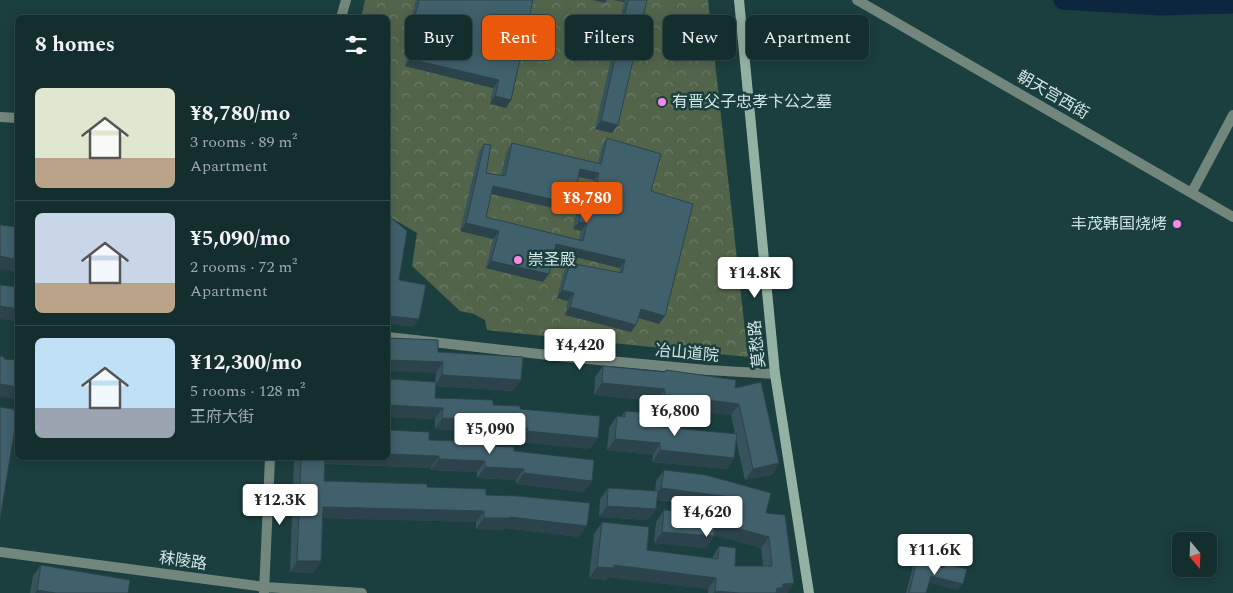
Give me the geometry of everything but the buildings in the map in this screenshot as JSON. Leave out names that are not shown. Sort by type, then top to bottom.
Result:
[{"type":"main road","name":"莫愁路","points":[[739,0],[775,374],[809,593]]},
{"type":"street","points":[[342,15],[346,0]]},
{"type":"street","name":"朝天宫西街","points":[[858,0],[1233,217]]},
{"type":"street","points":[[1192,192],[1233,115]]},
{"type":"street","points":[[0,116],[15,118]]},
{"type":"street","name":"冶山道院","points":[[390,337],[566,357],[775,374]]},
{"type":"street","points":[[264,590],[270,460]]},
{"type":"street","name":"秣陵路","points":[[0,552],[264,590],[362,593]]},
{"type":"green space","points":[[365,0],[708,0],[710,15],[663,15],[663,60],[715,60],[748,357],[487,330],[485,320],[474,314],[460,311],[412,266],[417,233],[390,217],[390,15],[362,15]]},
{"type":"waterway","points":[[1063,0],[1160,6],[1233,4]]},
{"type":"place","name":"有晋父子忠孝卞公之墓","points":[[662,102]]},
{"type":"place","name":"丰茂韩国烧烤","points":[[1177,224]]},
{"type":"place","name":"崇圣殿","points":[[518,260]]}]
